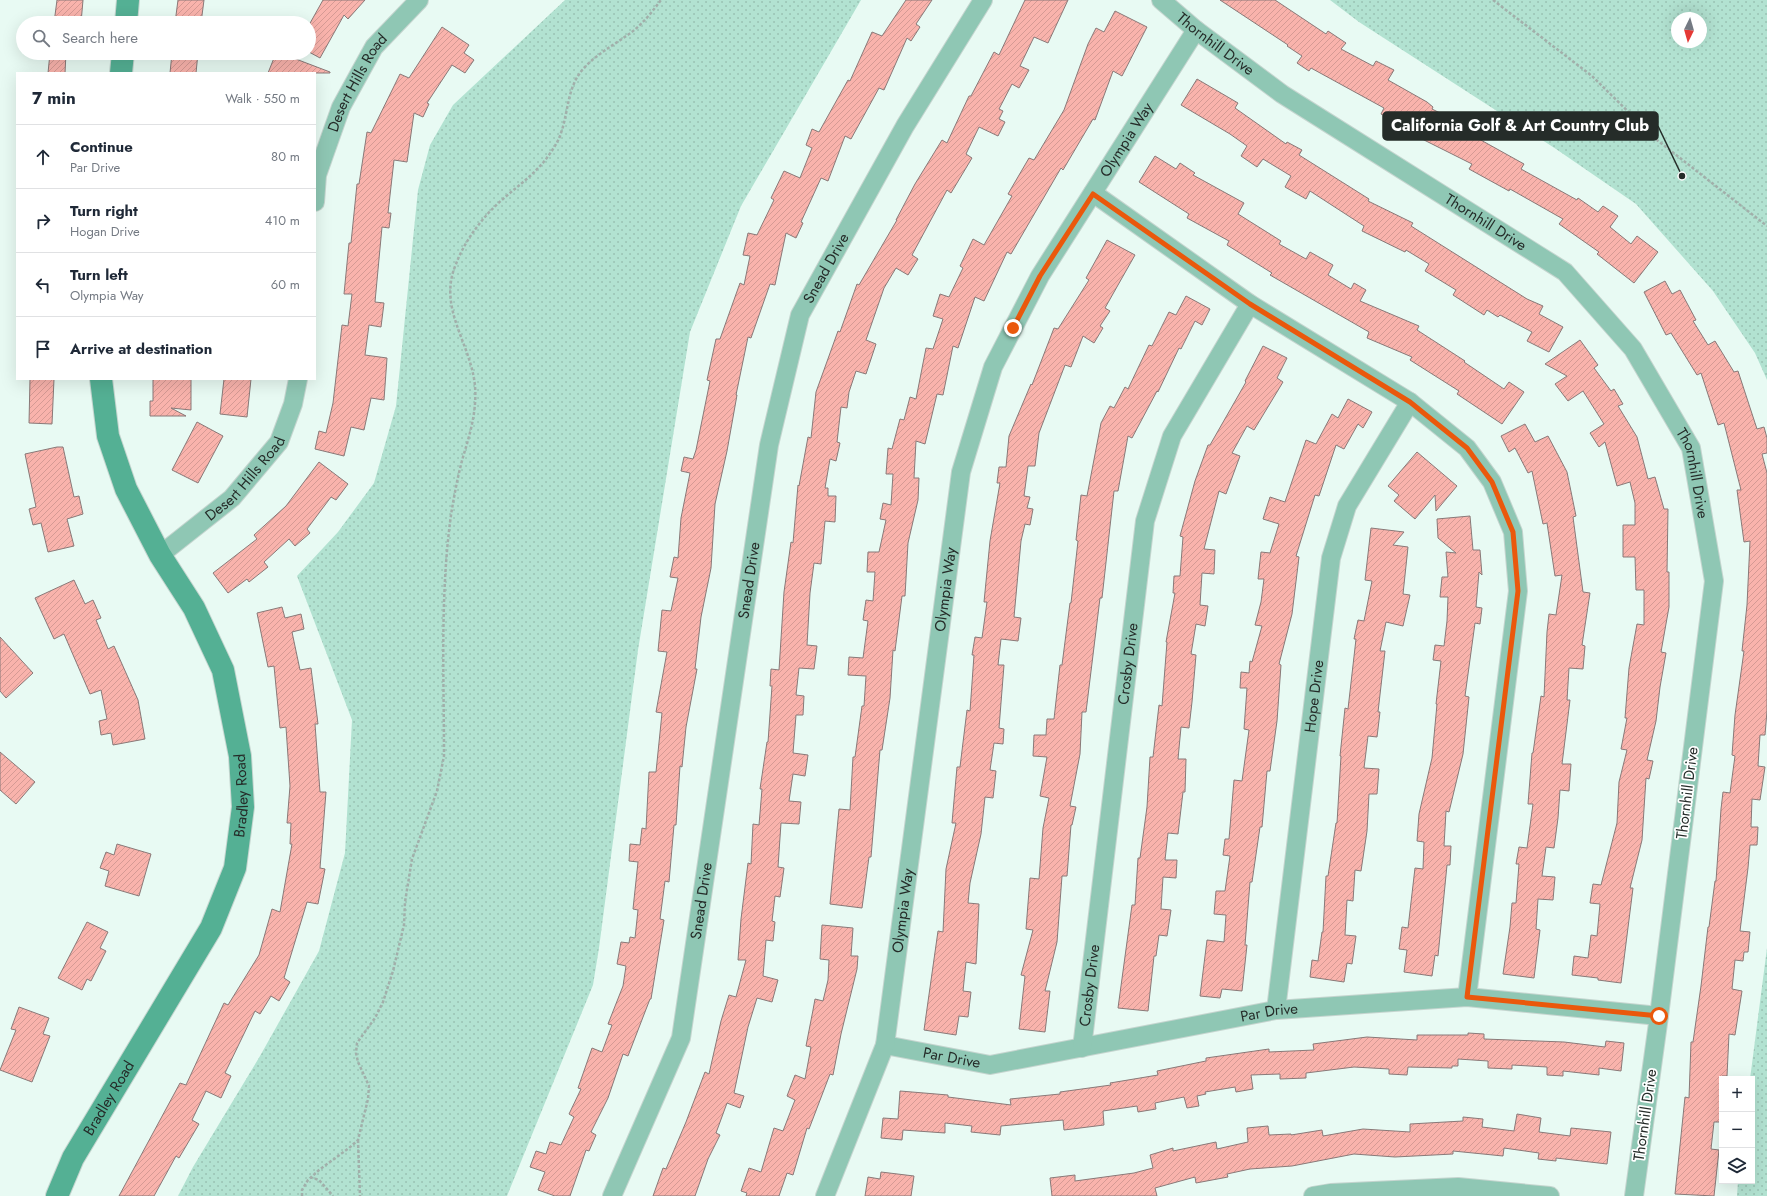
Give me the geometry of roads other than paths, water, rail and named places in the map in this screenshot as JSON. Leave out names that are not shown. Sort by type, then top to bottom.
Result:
[{"type":"street","points":[[127,16],[128,0]]},
{"type":"street","name":"Desert Hills Road","points":[[316,188],[317,175],[341,107],[374,47],[419,0]]},
{"type":"street","name":"Snead Drive","points":[[612,1196],[681,1038],[769,446],[800,315],[905,126],[983,0]]},
{"type":"street","name":"Thornhill Drive","points":[[1161,0],[1196,30],[1282,94],[1565,272],[1633,349],[1691,448],[1714,581],[1659,1016],[1634,1196]]},
{"type":"street","name":"Olympia Way","points":[[825,1196],[885,1045],[961,472],[993,367],[1040,276],[1196,30]]},
{"type":"street","points":[[121,72],[122,60]]},
{"type":"street","points":[[1093,194],[1250,304],[1410,402],[1467,448],[1492,482],[1513,532],[1518,591],[1467,997]]},
{"type":"street","name":"Crosby Drive","points":[[1082,1048],[1145,521],[1172,436],[1250,304]]},
{"type":"street","name":"Bradley Road","points":[[57,1196],[74,1158],[211,928],[235,868],[243,807],[240,756],[223,670],[194,608],[160,555],[126,489],[111,442],[101,380]]},
{"type":"street","name":"Desert Hills Road","points":[[160,555],[232,498],[279,442],[293,404],[298,380]]},
{"type":"street","name":"Hope Drive","points":[[1276,1010],[1331,558],[1347,506],[1410,402]]},
{"type":"street","name":"Par Drive","points":[[885,1045],[990,1065],[1276,1010],[1467,997],[1659,1016]]},
{"type":"street","points":[[1313,1196],[1331,1193],[1458,1187],[1550,1196]]},
{"type":"place","name":"California Golf & Art Country Club","points":[[1682,176]]}]
